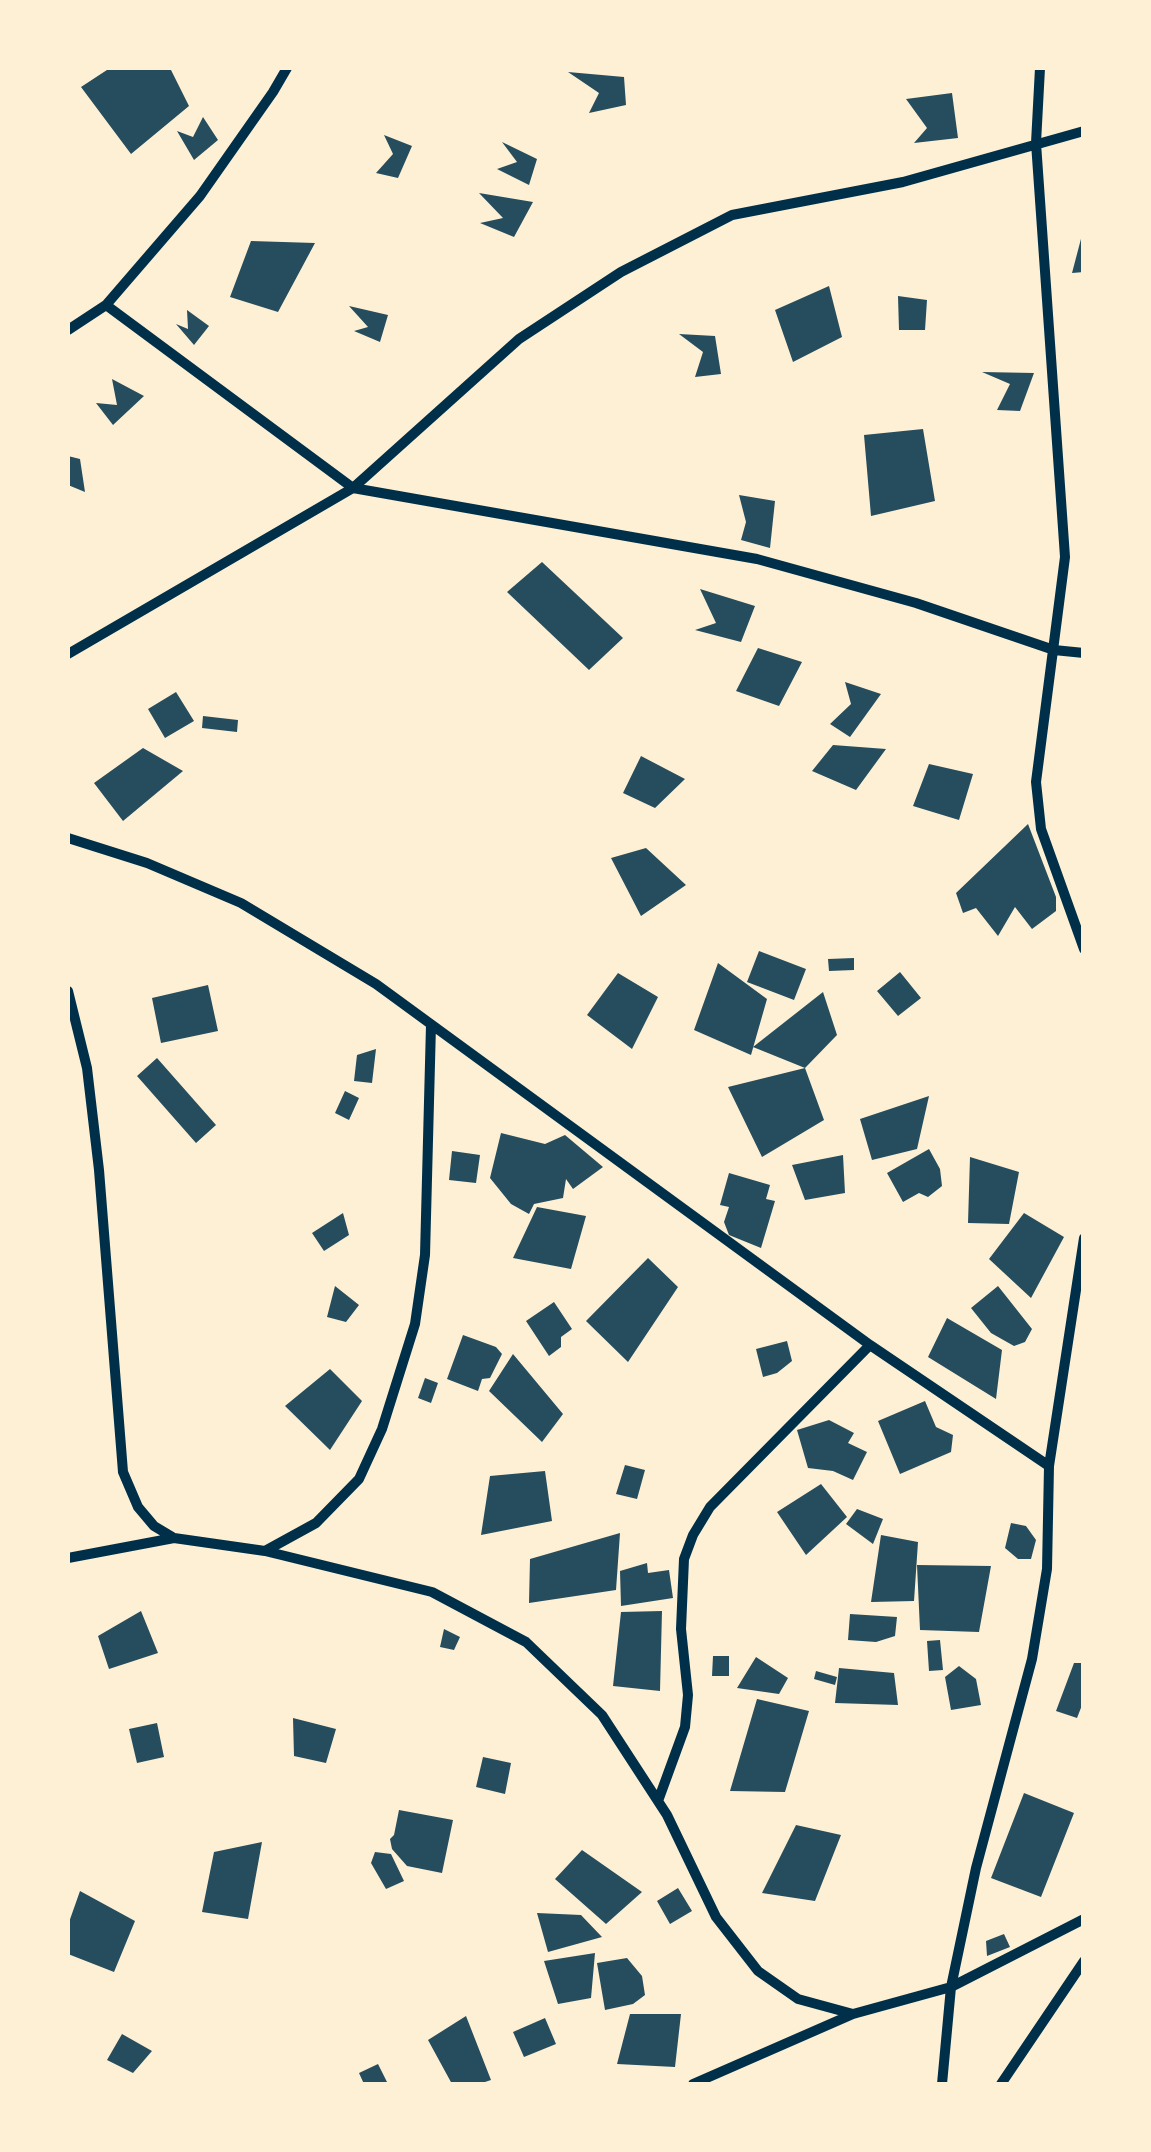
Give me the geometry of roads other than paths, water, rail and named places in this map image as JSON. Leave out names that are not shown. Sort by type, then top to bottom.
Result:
[{"type":"street","points":[[68,330],[106,305],[200,196],[287,68]]},
{"type":"street","points":[[1040,68],[1036,143],[1065,558],[1036,782],[1042,829],[1084,949]]},
{"type":"street","points":[[68,654],[353,488],[520,339],[621,272],[732,215],[903,182],[1084,131]]},
{"type":"street","points":[[106,305],[353,488],[757,559],[916,604],[1054,650],[1084,652]]},
{"type":"street","points":[[68,838],[147,863],[241,902],[376,984],[870,1345],[1049,1466]]},
{"type":"street","points":[[68,991],[87,1068],[93,1119],[124,1472],[138,1507],[154,1526],[174,1538]]},
{"type":"street","points":[[265,1551],[316,1523],[359,1479],[382,1430],[415,1324],[425,1255],[431,1025]]},
{"type":"street","points":[[942,2084],[950,1987],[976,1868],[1032,1659],[1047,1568],[1049,1466],[1084,1238]]},
{"type":"street","points":[[658,1801],[685,1727],[688,1695],[681,1629],[683,1577],[684,1559],[693,1535],[710,1507],[870,1345]]},
{"type":"street","points":[[68,1558],[174,1538],[265,1551],[432,1592],[526,1642],[602,1715],[658,1801],[716,1918],[758,1971],[798,1999],[853,2014]]},
{"type":"street","points":[[692,2084],[853,2014],[950,1987],[1084,1919]]},
{"type":"street","points":[[1001,2084],[1084,1962]]}]
